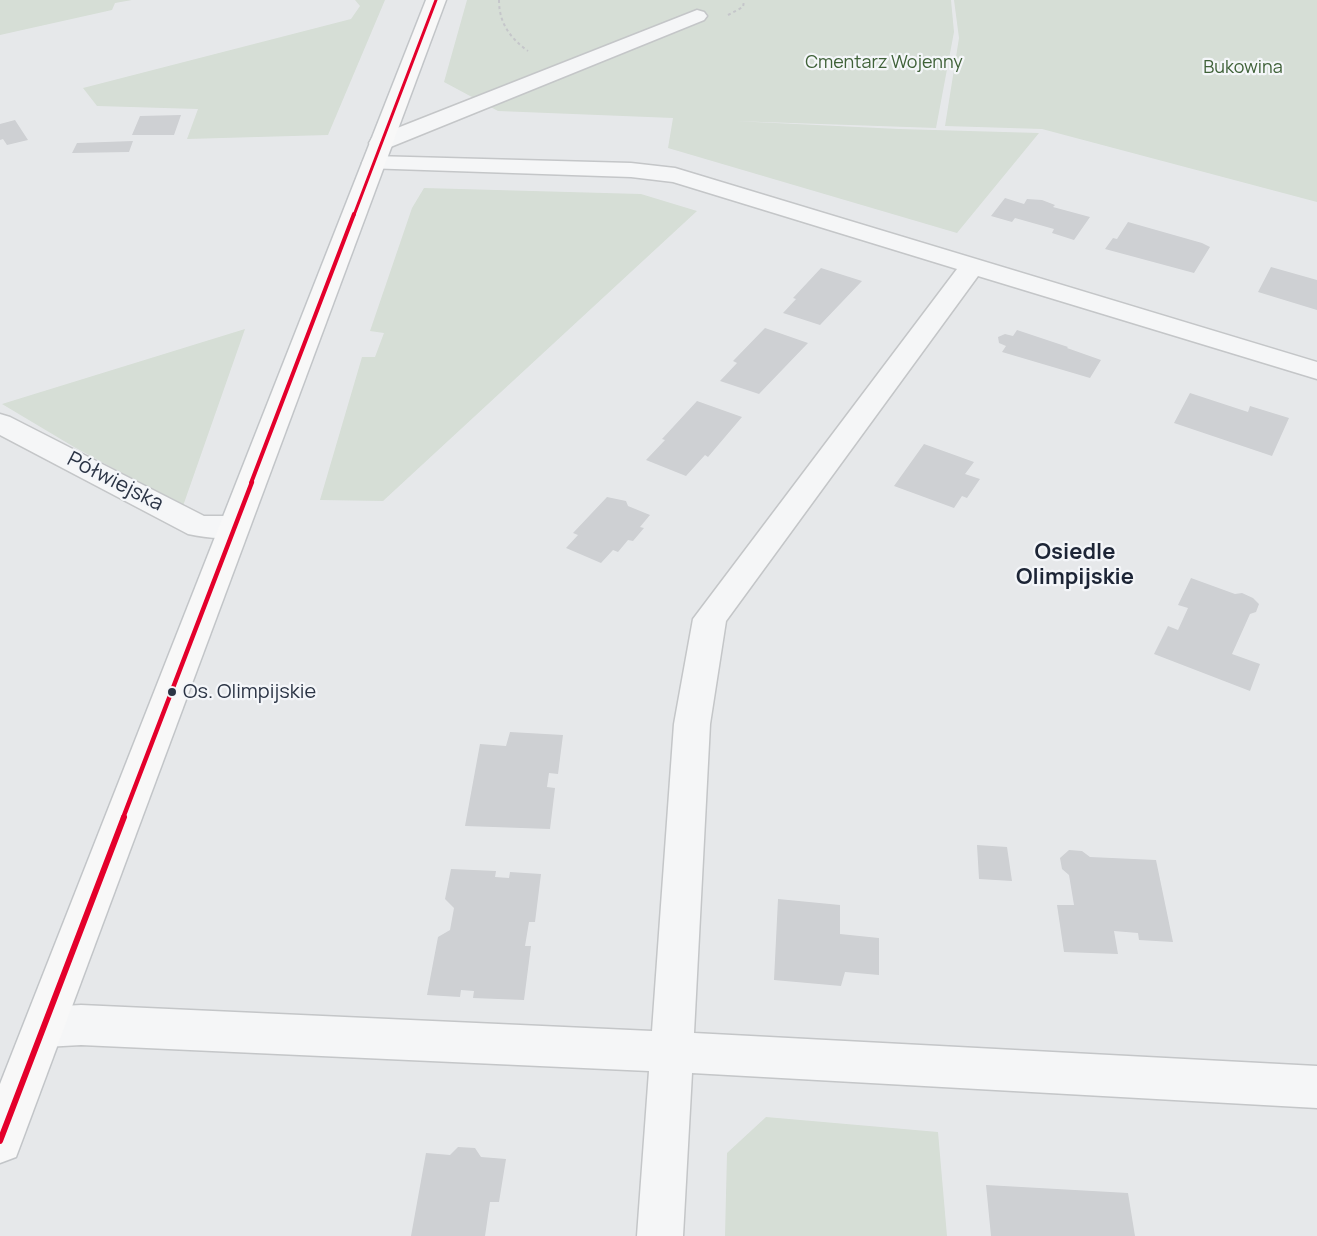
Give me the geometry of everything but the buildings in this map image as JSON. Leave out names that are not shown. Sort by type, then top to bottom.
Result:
[{"type":"main road","points":[[3,1123],[45,1027],[233,527],[436,0]]},
{"type":"street","points":[[377,153],[563,70],[697,16]]},
{"type":"street","points":[[377,153],[631,170],[675,176],[1317,371]]},
{"type":"street","points":[[660,1236],[692,724],[710,619],[972,267]]},
{"type":"street","name":"Półwiejska","points":[[0,423],[199,526],[233,527]]},
{"type":"street","points":[[45,1027],[81,1025],[670,1052],[1317,1086]]},
{"type":"path","points":[[499,0],[498,13],[510,36],[524,49],[563,70]]},
{"type":"green space","points":[[0,0],[132,0],[115,3],[112,10],[0,35]]},
{"type":"green space","points":[[355,0],[385,0],[328,135],[187,139],[198,109],[97,106],[83,88],[351,19],[360,6]]},
{"type":"green space","name":"Cmentarz Wojenny","points":[[467,0],[951,0],[954,32],[936,128],[734,121],[1039,133],[957,233],[668,148],[673,118],[498,111],[444,82]]},
{"type":"green space","name":"Bukowina","points":[[954,0],[1317,0],[1317,202],[1042,129],[945,126],[959,38]]},
{"type":"green space","points":[[424,188],[641,194],[697,211],[383,501],[320,500],[362,357],[375,357],[384,333],[370,331],[412,208]]},
{"type":"green space","points":[[245,329],[183,506],[74,447],[2,404]]},
{"type":"green space","points":[[766,1117],[938,1132],[947,1236],[725,1236],[727,1153]]},
{"type":"transit line","points":[[0,1141],[436,0]]},
{"type":"place","name":"Os. Olimpijskie","points":[[172,692]]},
{"type":"district","name":"Osiedle Olimpijskie","points":[[1075,566]]}]
